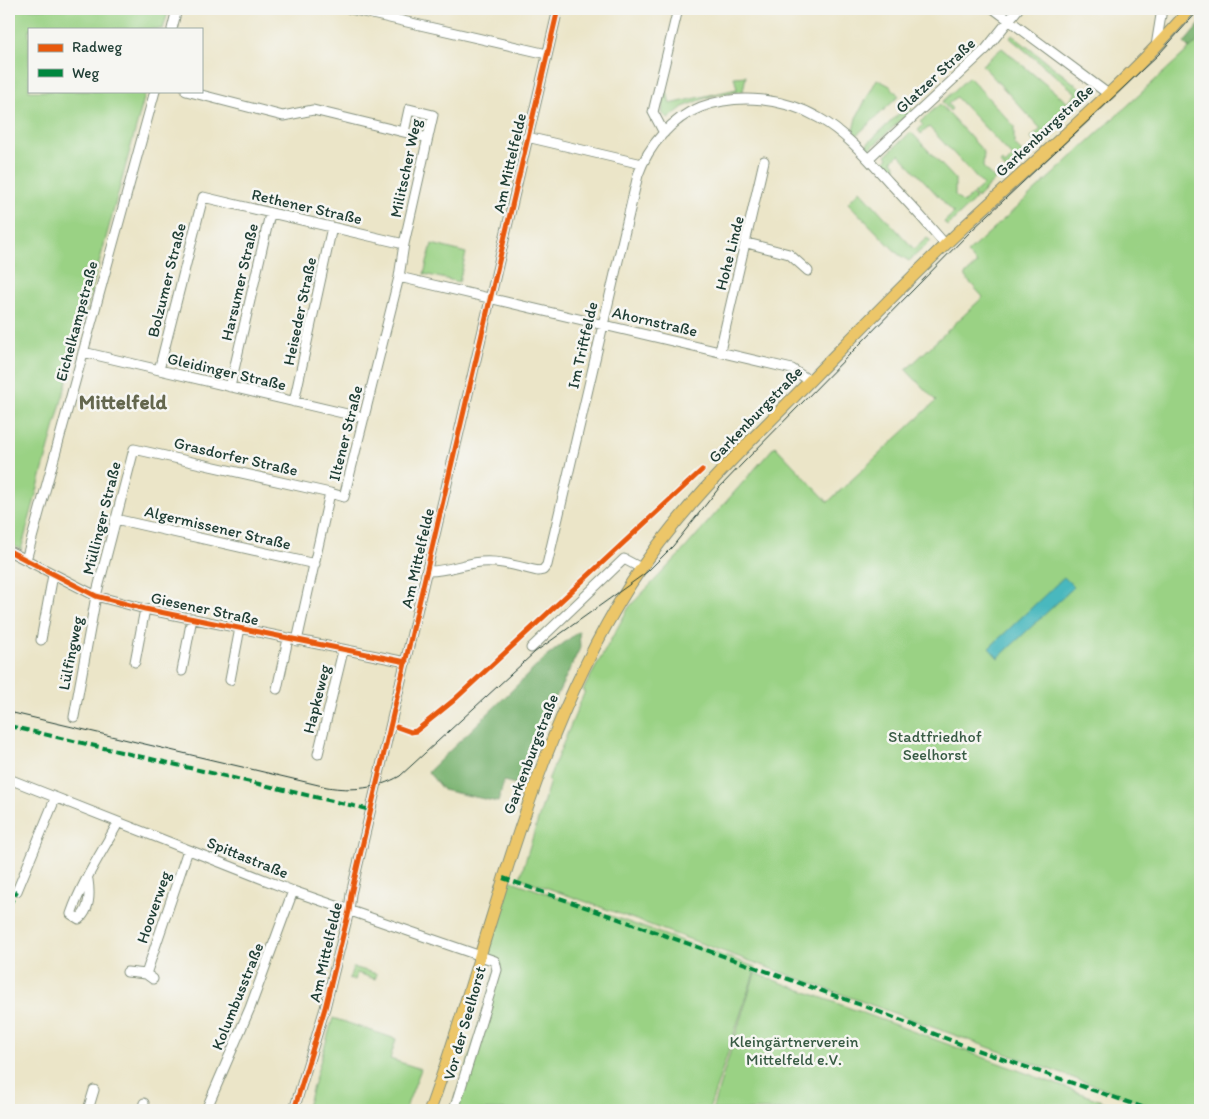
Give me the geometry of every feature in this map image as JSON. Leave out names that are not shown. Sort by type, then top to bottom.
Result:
[{"type":"main road","name":"Garkenburgstraße","points":[[430,1110],[525,809],[564,708],[588,658],[641,568],[685,512],[810,381],[945,244],[1156,46],[1190,9]]},
{"type":"street","points":[[172,28],[177,9]]},
{"type":"street","points":[[350,9],[547,54]]},
{"type":"street","name":"Am Mittelfelde","points":[[294,1110],[325,1008],[349,911],[350,894],[558,9]]},
{"type":"street","points":[[664,133],[653,112],[678,9]]},
{"type":"street","points":[[994,9],[1107,93]]},
{"type":"street","name":"Glatzer Straße","points":[[868,159],[980,54],[1010,21],[1018,9]]},
{"type":"street","points":[[1156,46],[1162,9]]},
{"type":"street","name":"Eichelkampstraße","points":[[26,560],[155,92]]},
{"type":"street","points":[[190,92],[284,116],[313,110],[428,138]]},
{"type":"street","name":"Im Triftfelde","points":[[427,570],[437,572],[487,562],[543,570],[547,565],[642,164],[664,133],[693,111],[712,103],[729,100],[760,100],[802,110],[818,117],[834,128],[868,159],[945,244]]},
{"type":"street","name":"Militscher Weg","points":[[404,132],[409,109],[433,115],[404,244]]},
{"type":"street","points":[[527,138],[642,164]]},
{"type":"street","name":"Hohe Linde","points":[[720,351],[747,243],[764,161]]},
{"type":"street","name":"Rethener Straße","points":[[203,197],[404,244]]},
{"type":"street","name":"Bolzumer Straße","points":[[159,370],[203,197]]},
{"type":"street","name":"Harsumer Straße","points":[[230,387],[270,214]]},
{"type":"street","name":"Heiseder Straße","points":[[294,402],[332,227]]},
{"type":"street","points":[[747,243],[789,254],[808,271]]},
{"type":"street","name":"Iltener Straße","points":[[278,689],[315,564],[330,493],[344,497],[399,277],[404,244]]},
{"type":"street","name":"Ahornstraße","points":[[399,277],[792,369],[810,381]]},
{"type":"street","name":"Gleidinger Straße","points":[[83,352],[364,418]]},
{"type":"street","name":"Grasdorfer Straße","points":[[134,448],[330,493]]},
{"type":"street","name":"Müllinger Straße","points":[[96,596],[114,519],[134,448]]},
{"type":"street","name":"Algermissener Straße","points":[[114,519],[315,564]]},
{"type":"street","name":"Giesener Straße","points":[[9,551],[96,596],[145,609],[343,651],[406,662]]},
{"type":"street","points":[[531,648],[624,559],[641,568]]},
{"type":"street","points":[[41,640],[53,575]]},
{"type":"street","name":"Lülfingweg","points":[[74,717],[96,596]]},
{"type":"street","points":[[135,662],[145,609]]},
{"type":"street","points":[[182,671],[192,618]]},
{"type":"street","points":[[230,680],[240,628]]},
{"type":"street","name":"Hapkeweg","points":[[318,754],[343,651]]},
{"type":"street","name":"Spittastraße","points":[[9,779],[55,799],[293,891],[480,955]]},
{"type":"street","points":[[17,891],[55,799]]},
{"type":"street","points":[[88,880],[118,823]]},
{"type":"street","name":"Hooverweg","points":[[127,972],[150,977],[188,850]]},
{"type":"street","name":"Kolumbusstraße","points":[[206,1110],[250,1008],[293,891]]},
{"type":"street","name":"Vor der Seelhorst","points":[[454,1110],[497,970],[495,961],[480,955]]},
{"type":"street","points":[[88,1110],[94,1090]]},
{"type":"green space","points":[[9,9],[169,9],[163,28],[28,28],[28,92],[146,92],[21,550],[9,542]]},
{"type":"green space","points":[[1200,24],[1200,39],[1190,49],[1184,43]]},
{"type":"green space","points":[[1012,35],[1088,94],[1035,143],[1031,138],[1041,129],[982,65],[1002,48],[1068,103],[1076,93],[1010,38]]},
{"type":"green space","name":"Stadtfriedhof Seelhorst","points":[[1200,39],[1200,1110],[1162,1110],[520,878],[550,781],[548,780],[585,691],[583,690],[629,607],[680,554],[775,446],[828,502],[936,401],[906,370],[983,297],[964,276],[977,264],[967,253]]},
{"type":"green space","points":[[746,76],[743,91],[711,96],[683,107],[668,119],[662,113],[664,93],[667,92],[670,104],[737,89],[734,77]]},
{"type":"green space","points":[[969,77],[1014,126],[1014,144],[1024,154],[1006,170],[1000,163],[1002,161],[1005,165],[1013,157],[956,97],[948,104],[952,109],[950,111],[942,102]]},
{"type":"green space","points":[[877,79],[890,86],[899,96],[857,135],[853,131],[856,118]]},
{"type":"green space","points":[[940,104],[984,152],[983,167],[995,180],[977,198],[973,194],[983,185],[929,127],[921,134],[918,130],[923,125],[920,122]]},
{"type":"green space","points":[[908,105],[912,110],[870,149],[866,145]]},
{"type":"green space","points":[[911,132],[955,179],[955,195],[963,203],[972,195],[976,199],[947,226],[944,222],[954,213],[899,154],[892,161],[897,167],[891,171],[883,163],[888,158],[886,155]]},
{"type":"green space","points":[[860,190],[914,249],[927,238],[931,241],[909,261],[898,254],[848,203]]},
{"type":"green space","points":[[432,244],[466,253],[459,282],[424,274]]},
{"type":"green space","points":[[579,631],[580,648],[539,732],[522,786],[504,781],[498,802],[443,790],[428,772],[546,657]]},
{"type":"green space","points":[[503,878],[756,967],[709,1110],[454,1110],[497,965],[480,955]]},
{"type":"green space","points":[[353,967],[377,974],[375,979],[357,973],[355,980],[349,979]]},
{"type":"green space","name":"Kleingärtnerverein Mittelfeld e.V.","points":[[755,973],[1126,1110],[712,1110]]},
{"type":"green space","points":[[333,1018],[396,1039],[390,1059],[421,1069],[405,1110],[306,1110]]},
{"type":"water","points":[[1064,577],[1074,587],[998,658],[989,648]]},
{"type":"tram line","points":[[9,712],[327,787],[364,788],[382,784],[400,776],[535,652],[647,572],[673,546],[719,488],[743,463],[971,231],[1159,54],[1200,9]]},
{"type":"marked path","points":[[9,726],[371,810]]},
{"type":"marked path","points":[[503,878],[867,1007],[965,1046],[1151,1110]]},
{"type":"marked path","points":[[9,906],[17,891]]},
{"type":"cycle path","points":[[294,1110],[325,1008],[349,911],[351,894],[558,9]]},
{"type":"cycle path","points":[[397,727],[411,732],[416,731],[453,701],[702,470]]},
{"type":"cycle path","points":[[9,551],[96,596],[145,609],[406,662]]},
{"type":"district","name":"Mittelfeld","points":[[123,402]]}]
